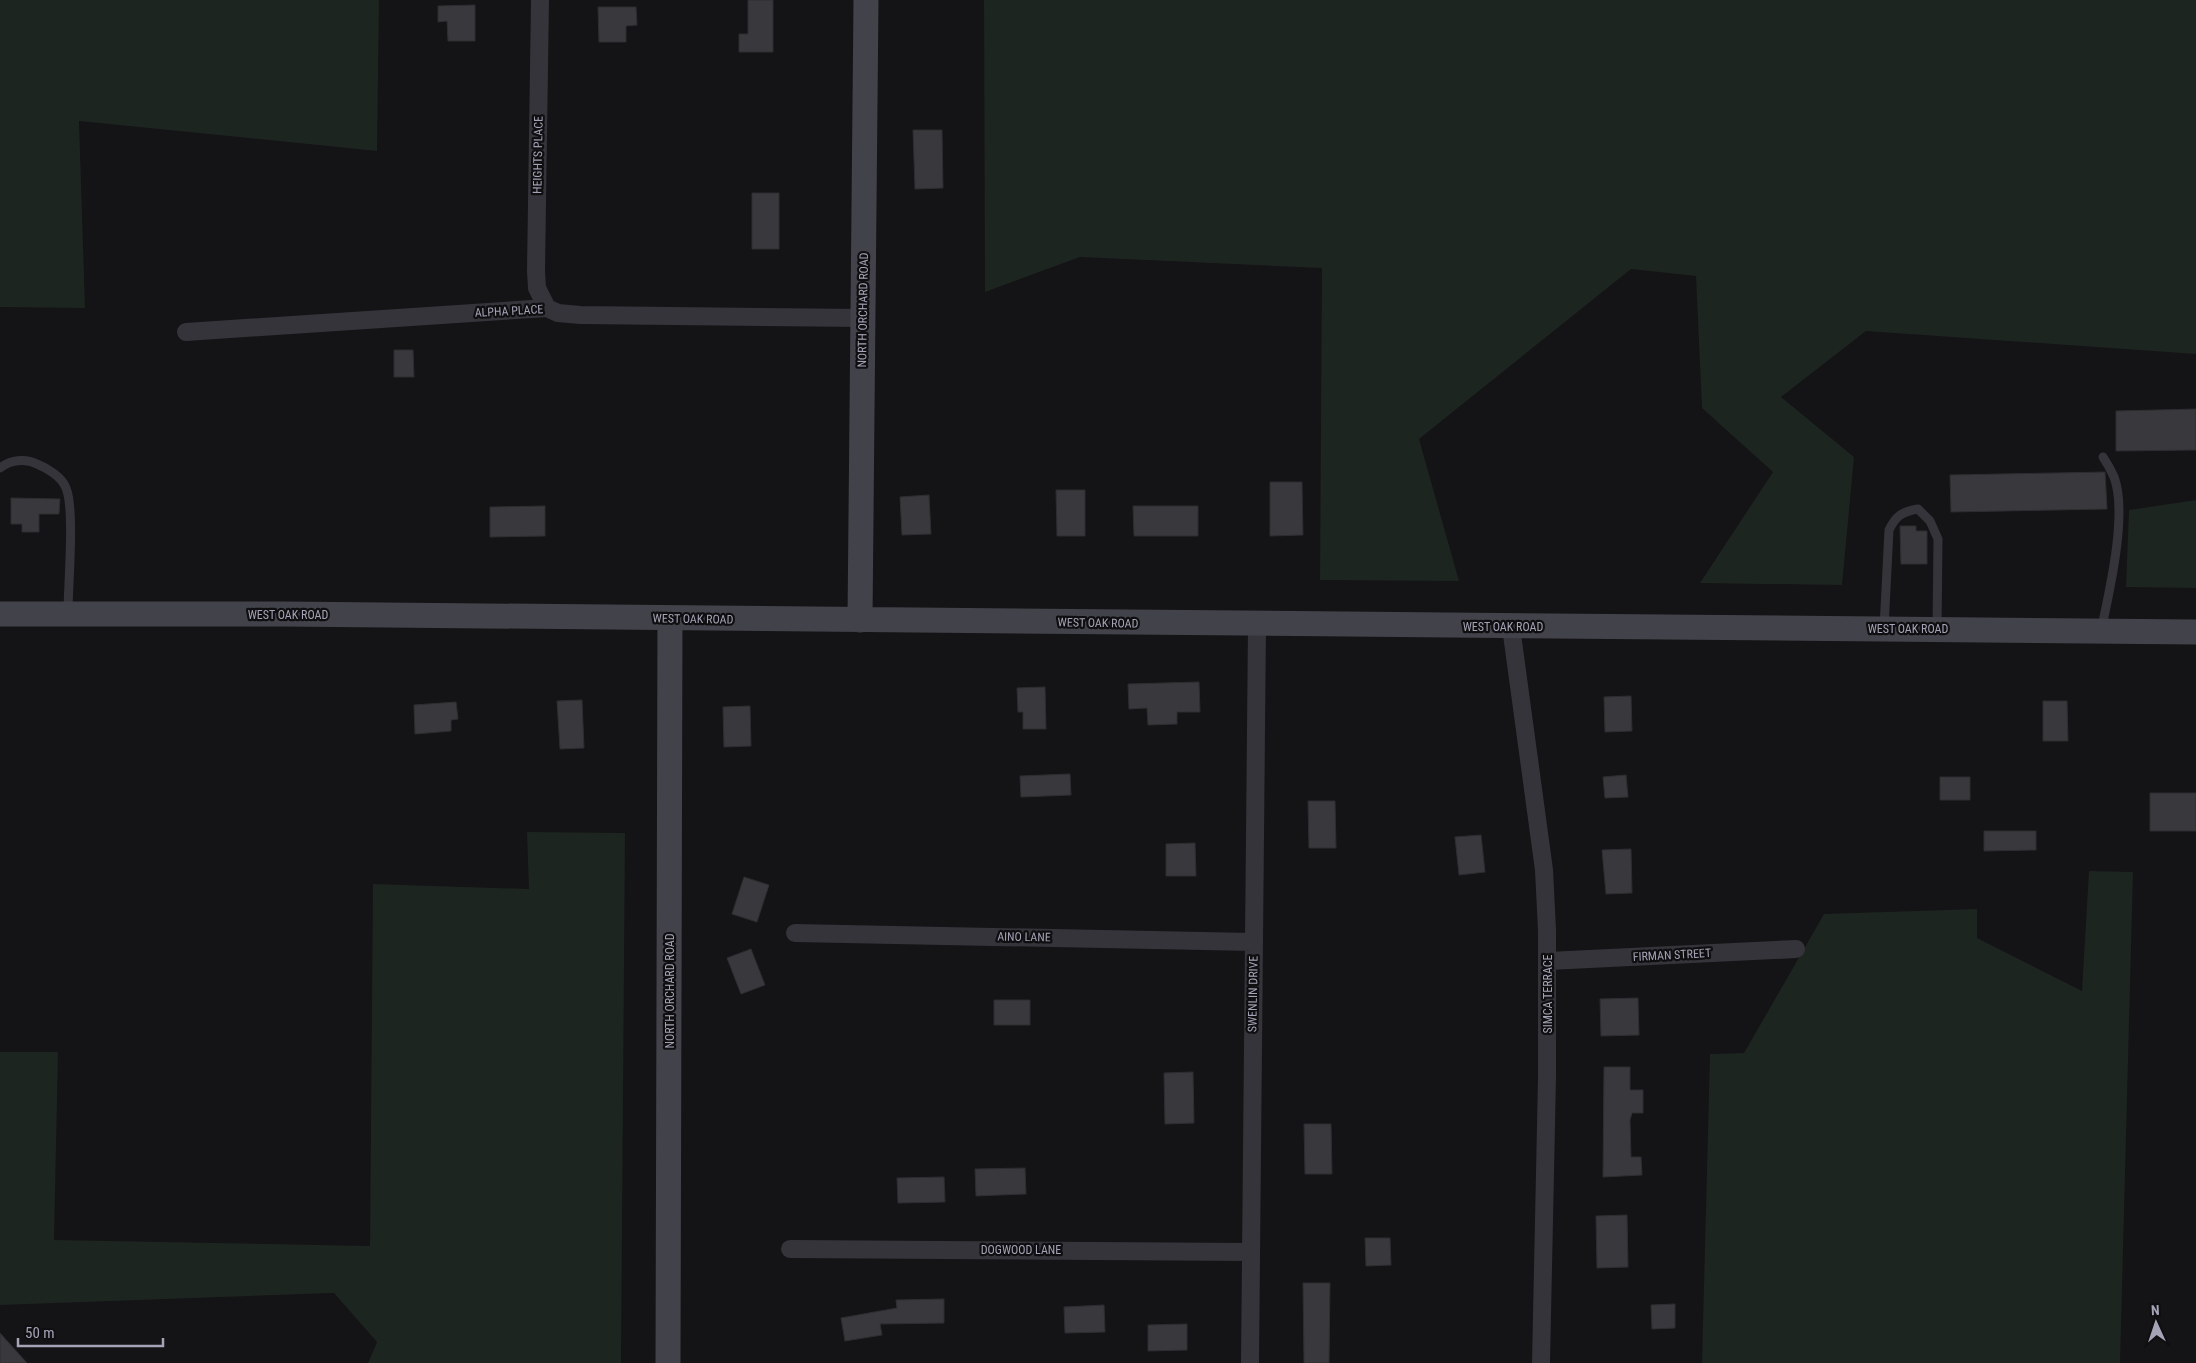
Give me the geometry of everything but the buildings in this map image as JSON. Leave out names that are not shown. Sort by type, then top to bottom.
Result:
[{"type":"street","name":"HEIGHTS PLACE","points":[[540,0],[536,271],[537,288],[547,308]]},
{"type":"street","name":"NORTH ORCHARD ROAD","points":[[860,620],[866,0]]},
{"type":"street","name":"ALPHA PLACE","points":[[186,332],[547,308],[558,313],[580,315],[863,318]]},
{"type":"street","name":"WEST OAK ROAD","points":[[0,614],[2196,632]]},
{"type":"street","name":"NORTH ORCHARD ROAD","points":[[668,1363],[670,618]]},
{"type":"street","name":"SWENLIN DRIVE","points":[[1250,1363],[1257,625]]},
{"type":"street","name":"SIMCA TERRACE","points":[[1511,627],[1544,870],[1548,961],[1541,1363]]},
{"type":"street","name":"AINO LANE","points":[[794,933],[1254,942]]},
{"type":"street","name":"FIRMAN STREET","points":[[1548,961],[1796,949]]},
{"type":"street","name":"DOGWOOD LANE","points":[[790,1249],[1251,1252]]},
{"type":"lane","points":[[2100,631],[2114,576],[2118,508],[2114,478],[2103,457]]},
{"type":"lane","points":[[0,468],[20,460],[36,463],[56,475],[66,487],[69,510],[68,614]]},
{"type":"lane","points":[[1884,628],[1889,530],[1895,518],[1902,512],[1918,509],[1930,521],[1938,539],[1937,629]]},
{"type":"shaded area","points":[[0,0],[379,0],[377,151],[79,121],[85,308],[0,307]]},
{"type":"shaded area","points":[[984,0],[2196,0],[2196,354],[1866,331],[1781,397],[1854,457],[1842,585],[1700,583],[1773,472],[1702,408],[1696,276],[1631,269],[1419,439],[1459,581],[1320,580],[1322,268],[1080,257],[985,292]]},
{"type":"shaded area","points":[[2196,500],[2196,588],[2126,587],[2129,510]]},
{"type":"shaded area","points":[[527,832],[625,833],[621,1363],[368,1363],[377,1342],[334,1293],[0,1305],[0,1052],[58,1052],[54,1240],[370,1246],[373,884],[529,889]]},
{"type":"shaded area","points":[[2089,871],[2133,872],[2120,1363],[1702,1363],[1710,1054],[1744,1053],[1824,914],[1977,909],[1977,938],[2082,991]]}]
